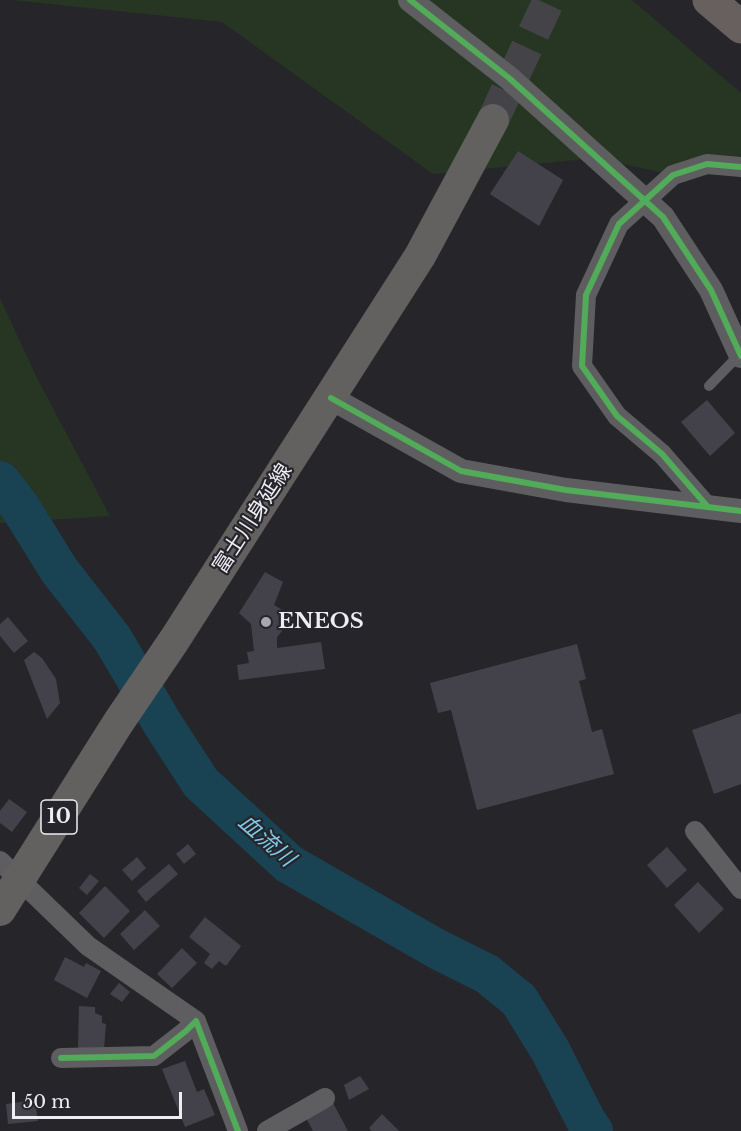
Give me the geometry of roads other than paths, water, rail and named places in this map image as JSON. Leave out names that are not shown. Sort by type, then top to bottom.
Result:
[{"type":"highway","points":[[709,0],[741,27]]},
{"type":"main road","name":"富士川身延線","points":[[0,910],[118,723],[331,398],[420,256],[493,120]]},
{"type":"street","points":[[410,0],[509,78],[663,217],[711,290],[741,355]]},
{"type":"street","points":[[707,506],[662,454],[617,416],[582,366],[586,295],[619,224],[673,175],[706,164],[741,167]]},
{"type":"street","points":[[331,398],[461,471],[566,490],[741,511]]},
{"type":"street","points":[[695,831],[741,889]]},
{"type":"street","points":[[0,861],[88,946],[196,1021],[238,1131]]},
{"type":"street","points":[[61,1058],[154,1056],[196,1021]]},
{"type":"street","points":[[267,1131],[325,1098]]},
{"type":"lane","points":[[709,386],[741,355]]},
{"type":"waterway","name":"血流川","points":[[0,481],[20,507],[59,570],[112,638],[201,783],[289,864],[437,949],[487,974],[519,1000],[550,1050],[593,1131]]},
{"type":"tunnel","points":[[493,120],[549,0]]},
{"type":"place","name":"ENEOS","points":[[266,622]]}]
